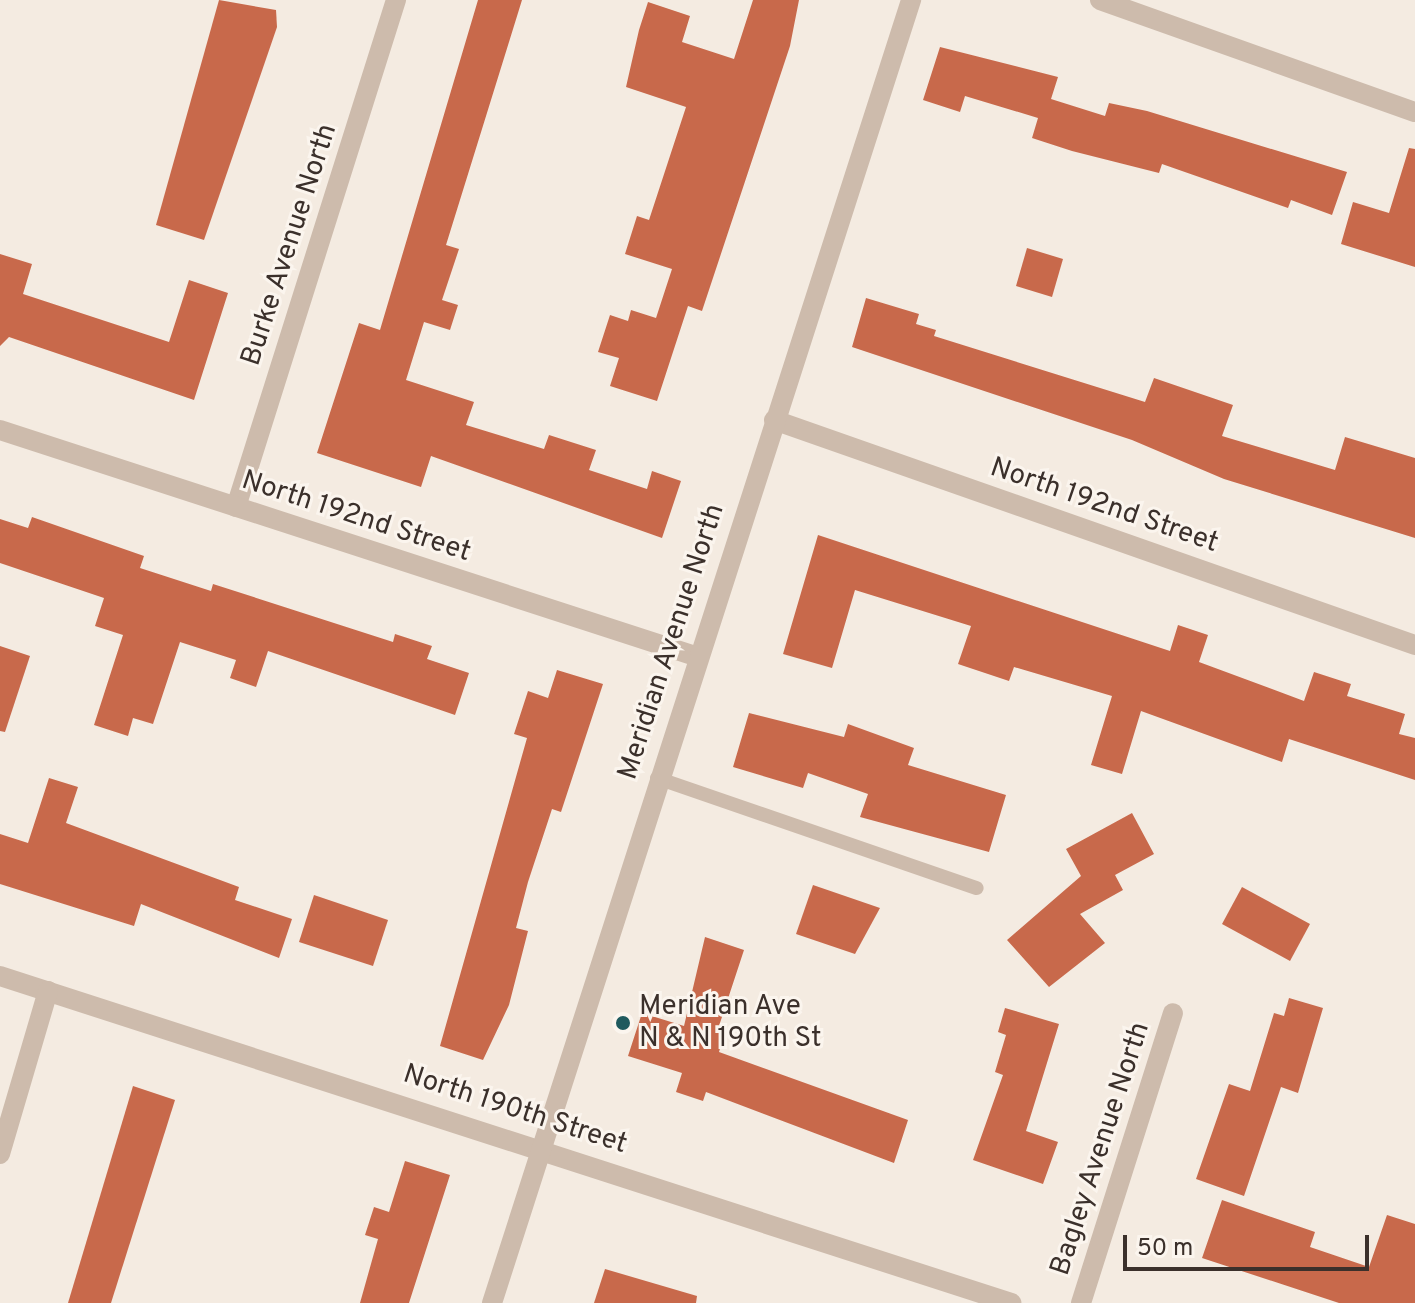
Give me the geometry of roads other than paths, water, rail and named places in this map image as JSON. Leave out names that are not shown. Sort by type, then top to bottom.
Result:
[{"type":"street","name":"Burke Avenue North","points":[[236,507],[396,0]]},
{"type":"street","name":"Meridian Avenue North","points":[[492,1303],[695,656],[911,0]]},
{"type":"street","points":[[1100,0],[1415,112]]},
{"type":"street","name":"North 192nd Street","points":[[774,420],[1415,645]]},
{"type":"street","name":"North 192nd Street","points":[[0,430],[695,656]]},
{"type":"street","name":"North 190th Street","points":[[0,976],[541,1147],[1011,1303]]},
{"type":"street","points":[[0,1154],[48,991]]},
{"type":"street","name":"Bagley Avenue North","points":[[1081,1303],[1173,1013]]},
{"type":"lane","points":[[657,778],[977,888]]},
{"type":"place","name":"Meridian Ave N & N 190th St","points":[[623,1023]]}]
